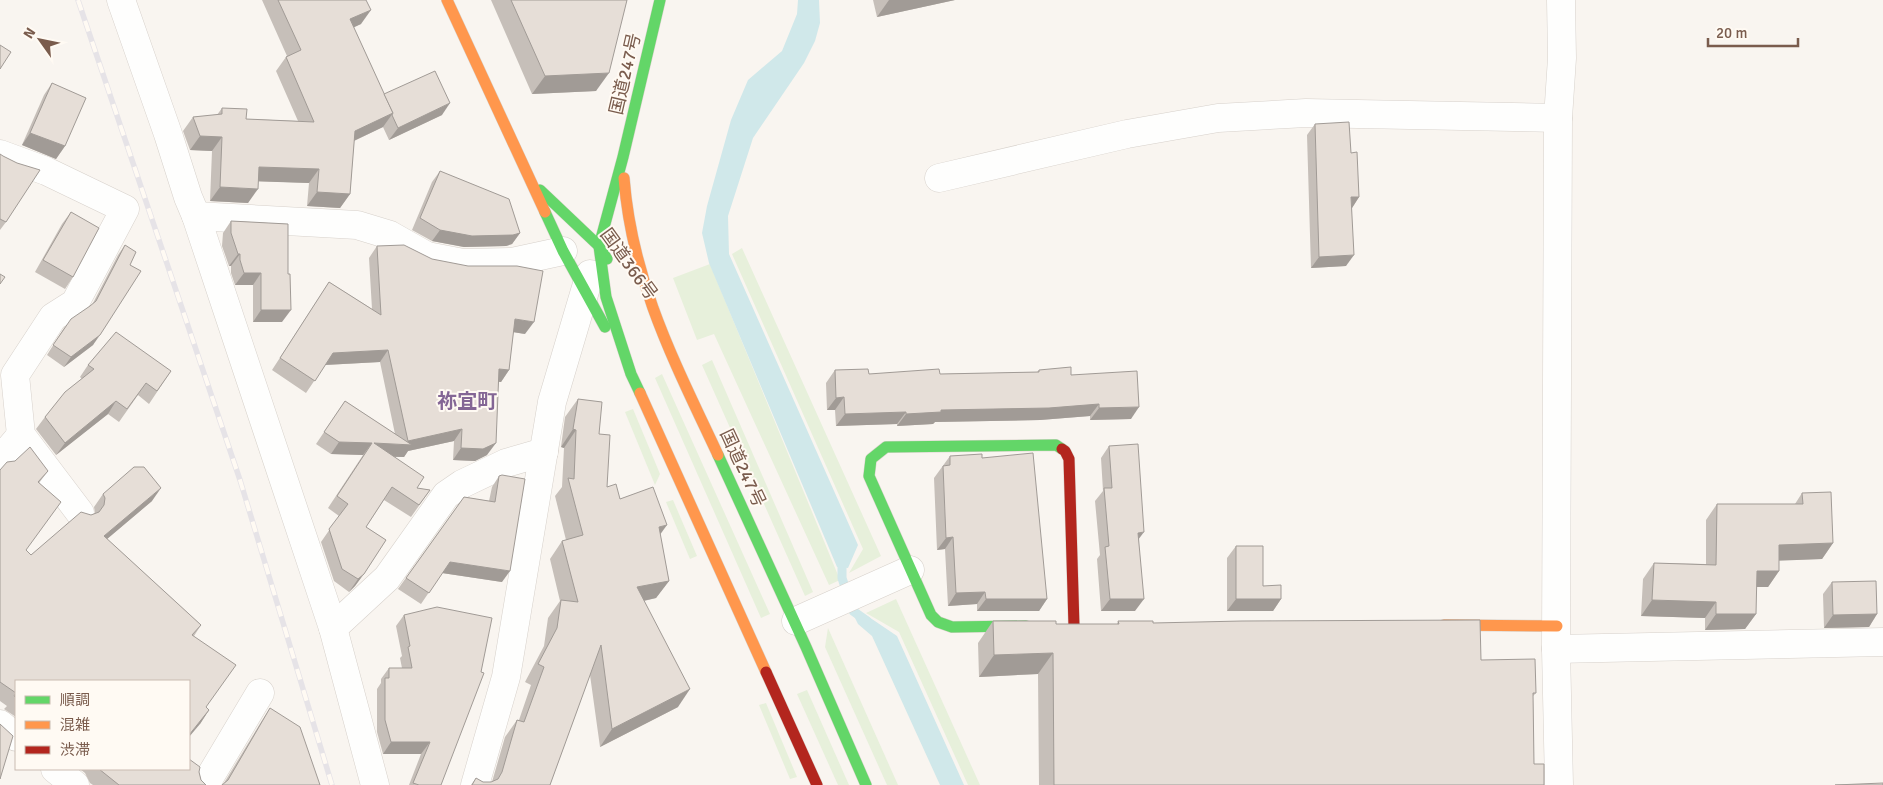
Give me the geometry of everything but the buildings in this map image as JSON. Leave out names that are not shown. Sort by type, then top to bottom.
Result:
[{"type":"main road","name":"国道366号","points":[[447,0],[563,251],[631,374]]},
{"type":"main road","name":"国道247号","points":[[660,0],[623,157],[599,246],[606,297],[631,374],[817,785]]},
{"type":"main road","name":"国道247号","points":[[623,157],[624,196],[633,251],[671,357],[796,621],[866,785]]},
{"type":"main road","name":"国道366号","points":[[528,178],[599,246],[614,270]]},
{"type":"main road","name":"国道366号","points":[[640,309],[671,357]]},
{"type":"main road","points":[[1036,626],[952,627],[938,622],[930,614],[868,476],[870,459],[886,447],[1056,445],[1065,451],[1069,460],[1074,626]]},
{"type":"main road","points":[[1432,625],[1556,637]]},
{"type":"street","points":[[121,0],[196,216],[332,628],[375,785]]},
{"type":"street","points":[[1558,785],[1556,637],[1558,118],[1562,58],[1561,0]]},
{"type":"street","points":[[938,178],[1127,134],[1218,118],[1306,114],[1558,118]]},
{"type":"street","points":[[0,154],[46,171],[125,209],[75,303],[53,316],[7,370],[21,435],[80,513]]},
{"type":"street","points":[[196,216],[357,226],[390,234],[427,256],[463,263],[512,262],[563,251]]},
{"type":"street","points":[[475,785],[506,677],[552,402],[599,246]]},
{"type":"street","points":[[0,460],[21,435]]},
{"type":"street","points":[[332,628],[387,578],[446,495],[462,484],[506,463],[544,452]]},
{"type":"street","points":[[796,621],[910,570]]},
{"type":"street","points":[[1556,637],[1883,642]]},
{"type":"street","points":[[205,785],[260,693]]},
{"type":"street","points":[[0,724],[15,736]]},
{"type":"street","points":[[56,770],[75,785]]},
{"type":"green space","points":[[742,248],[881,556],[849,573],[863,549],[732,254]]},
{"type":"green space","points":[[710,264],[840,580],[829,585],[714,334],[697,340],[673,278]]},
{"type":"green space","points":[[712,360],[813,592],[805,596],[702,365]]},
{"type":"green space","points":[[662,374],[770,614],[761,618],[655,378]]},
{"type":"green space","points":[[633,409],[660,474],[655,485],[625,412]]},
{"type":"green space","points":[[673,500],[697,556],[690,559],[666,502]]},
{"type":"green space","points":[[896,599],[980,785],[968,785],[899,632],[866,613]]},
{"type":"green space","points":[[828,628],[898,785],[887,785],[825,647]]},
{"type":"green space","points":[[807,690],[849,785],[838,785],[797,694]]},
{"type":"green space","points":[[766,703],[797,777],[790,779],[759,705]]},
{"type":"water","points":[[798,0],[819,0],[820,23],[815,41],[804,63],[753,138],[728,216],[729,254],[858,545],[848,568],[837,567],[709,263],[702,233],[707,206],[731,120],[748,80],[782,51],[797,14]]},
{"type":"water","points":[[863,613],[897,636],[964,785],[940,785],[872,636],[858,624],[854,616]]},
{"type":"waterway","points":[[842,557],[842,578],[853,611],[867,621]]},
{"type":"railway","points":[[78,0],[240,480],[332,785]]},
{"type":"traffic: fast","points":[[640,393],[631,374],[606,297],[599,246],[623,157],[660,0]]},
{"type":"traffic: fast","points":[[540,190],[599,246],[607,259]]},
{"type":"traffic: fast","points":[[545,212],[563,251],[605,327]]},
{"type":"traffic: fast","points":[[1026,626],[952,627],[938,622],[931,615],[869,476],[871,459],[886,447],[1056,445],[1062,449]]},
{"type":"traffic: fast","points":[[718,455],[806,647],[866,785]]},
{"type":"traffic: slow","points":[[447,0],[545,212]]},
{"type":"traffic: slow","points":[[624,178],[636,252],[646,287],[671,354],[718,455]]},
{"type":"traffic: slow","points":[[640,393],[766,672]]},
{"type":"traffic: slow","points":[[1444,625],[1557,626]]},
{"type":"traffic: jam","points":[[1062,449],[1069,459],[1074,626]]},
{"type":"traffic: jam","points":[[766,672],[817,785]]},
{"type":"district","name":"祢宜町","points":[[467,401]]}]
